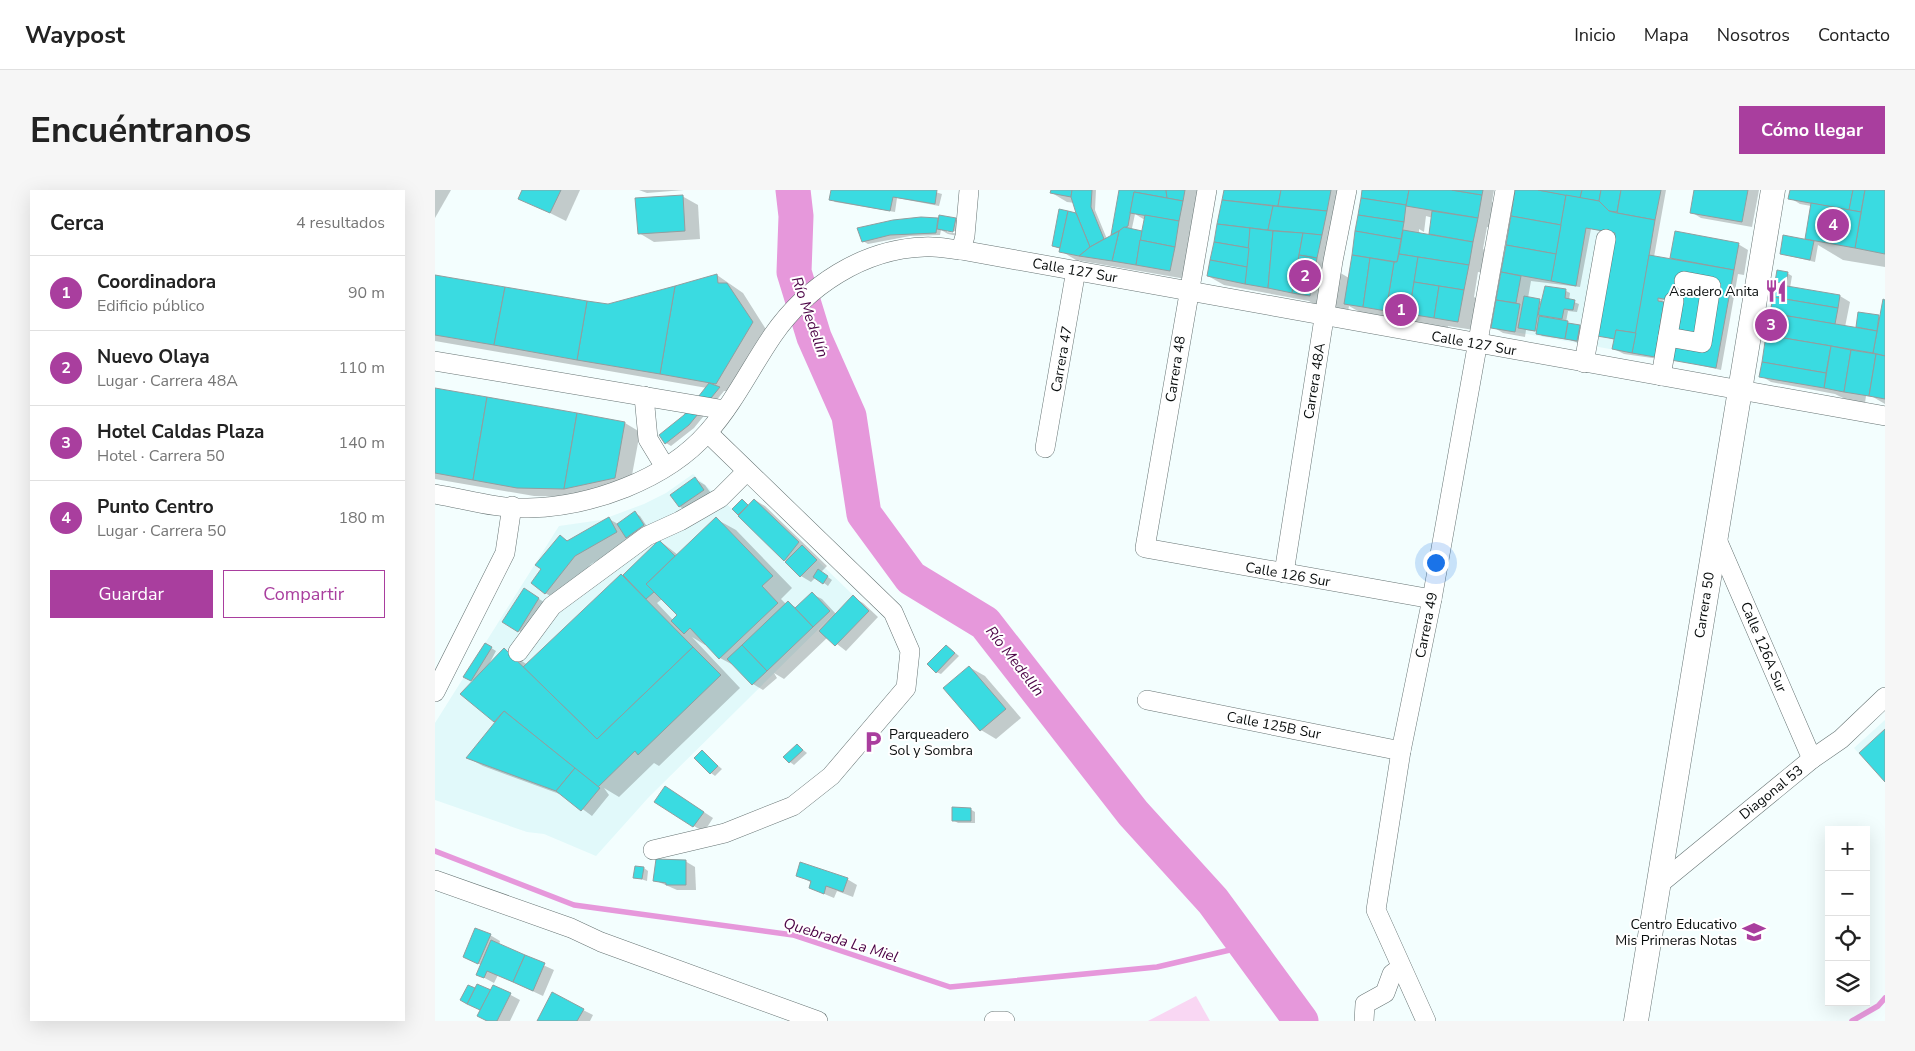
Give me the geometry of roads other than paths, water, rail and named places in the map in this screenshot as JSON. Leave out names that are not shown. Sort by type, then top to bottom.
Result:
[{"type":"main road","name":"Carrera 50","points":[[1636,1021],[1738,390],[1773,190]]},
{"type":"street","points":[[961,250],[965,236],[969,190]]},
{"type":"street","name":"Carrera 48","points":[[1145,548],[1207,190]]},
{"type":"street","name":"Carrera 48A","points":[[1285,573],[1324,316],[1347,190]]},
{"type":"street","name":"Carrera 49","points":[[1426,1021],[1400,968],[1376,910],[1401,751],[1432,599],[1505,190]]},
{"type":"street","points":[[1584,362],[1606,239]]},
{"type":"street","name":"Calle 127 Sur","points":[[728,406],[773,335],[796,305],[822,284],[853,264],[891,251],[915,248],[961,250],[1885,416]]},
{"type":"street","name":"Carrera 47","points":[[1045,448],[1076,270]]},
{"type":"street","points":[[1667,337],[1702,343],[1711,286],[1684,282]]},
{"type":"street","points":[[1661,376],[1673,301]]},
{"type":"street","points":[[435,362],[644,396],[728,406],[708,433],[665,466],[608,496],[527,508],[435,494]]},
{"type":"street","points":[[644,396],[648,439],[665,466]]},
{"type":"street","points":[[653,850],[725,833],[793,806],[831,776],[906,688],[910,651],[893,612],[746,472],[708,433]]},
{"type":"street","points":[[518,652],[552,606],[647,536],[720,498],[746,472]]},
{"type":"street","points":[[435,692],[505,553],[512,506]]},
{"type":"street","name":"Calle 126A Sur","points":[[1715,535],[1812,759]]},
{"type":"street","name":"Calle 126 Sur","points":[[1145,548],[1432,599]]},
{"type":"street","name":"Diagonal 53","points":[[1657,886],[1812,759],[1841,739],[1885,698]]},
{"type":"street","name":"Calle 125B Sur","points":[[1147,700],[1401,751]]},
{"type":"street","points":[[435,880],[571,928],[601,942],[818,1021]]},
{"type":"street","points":[[1364,1021],[1365,1004],[1385,994],[1392,974],[1400,968]]},
{"type":"street","points":[[994,1021],[1005,1021]]},
{"type":"waterway","name":"Río Medellín","points":[[793,190],[796,216],[794,272],[814,337],[849,416],[864,514],[911,578],[985,623],[1133,813],[1213,901],[1301,1021]]},
{"type":"waterway","name":"Quebrada La Miel","points":[[435,851],[574,905],[793,935],[950,987],[1157,967],[1247,946]]},
{"type":"waterway","points":[[1852,1021],[1878,1006],[1885,998]]},
{"type":"place","name":"Punto Centro","points":[[1833,225]]},
{"type":"place","name":"Nuevo Olaya","points":[[1305,276]]},
{"type":"place","name":"Asadero Anita","points":[[1776,291]]},
{"type":"place","name":"Coordinadora","points":[[1401,310]]},
{"type":"place","name":"Hotel Caldas Plaza","points":[[1771,325]]},
{"type":"place","name":"Parqueadero Sol y Sombra","points":[[873,742]]},
{"type":"place","name":"Centro Educativo Mis Primeras Notas","points":[[1754,932]]}]
